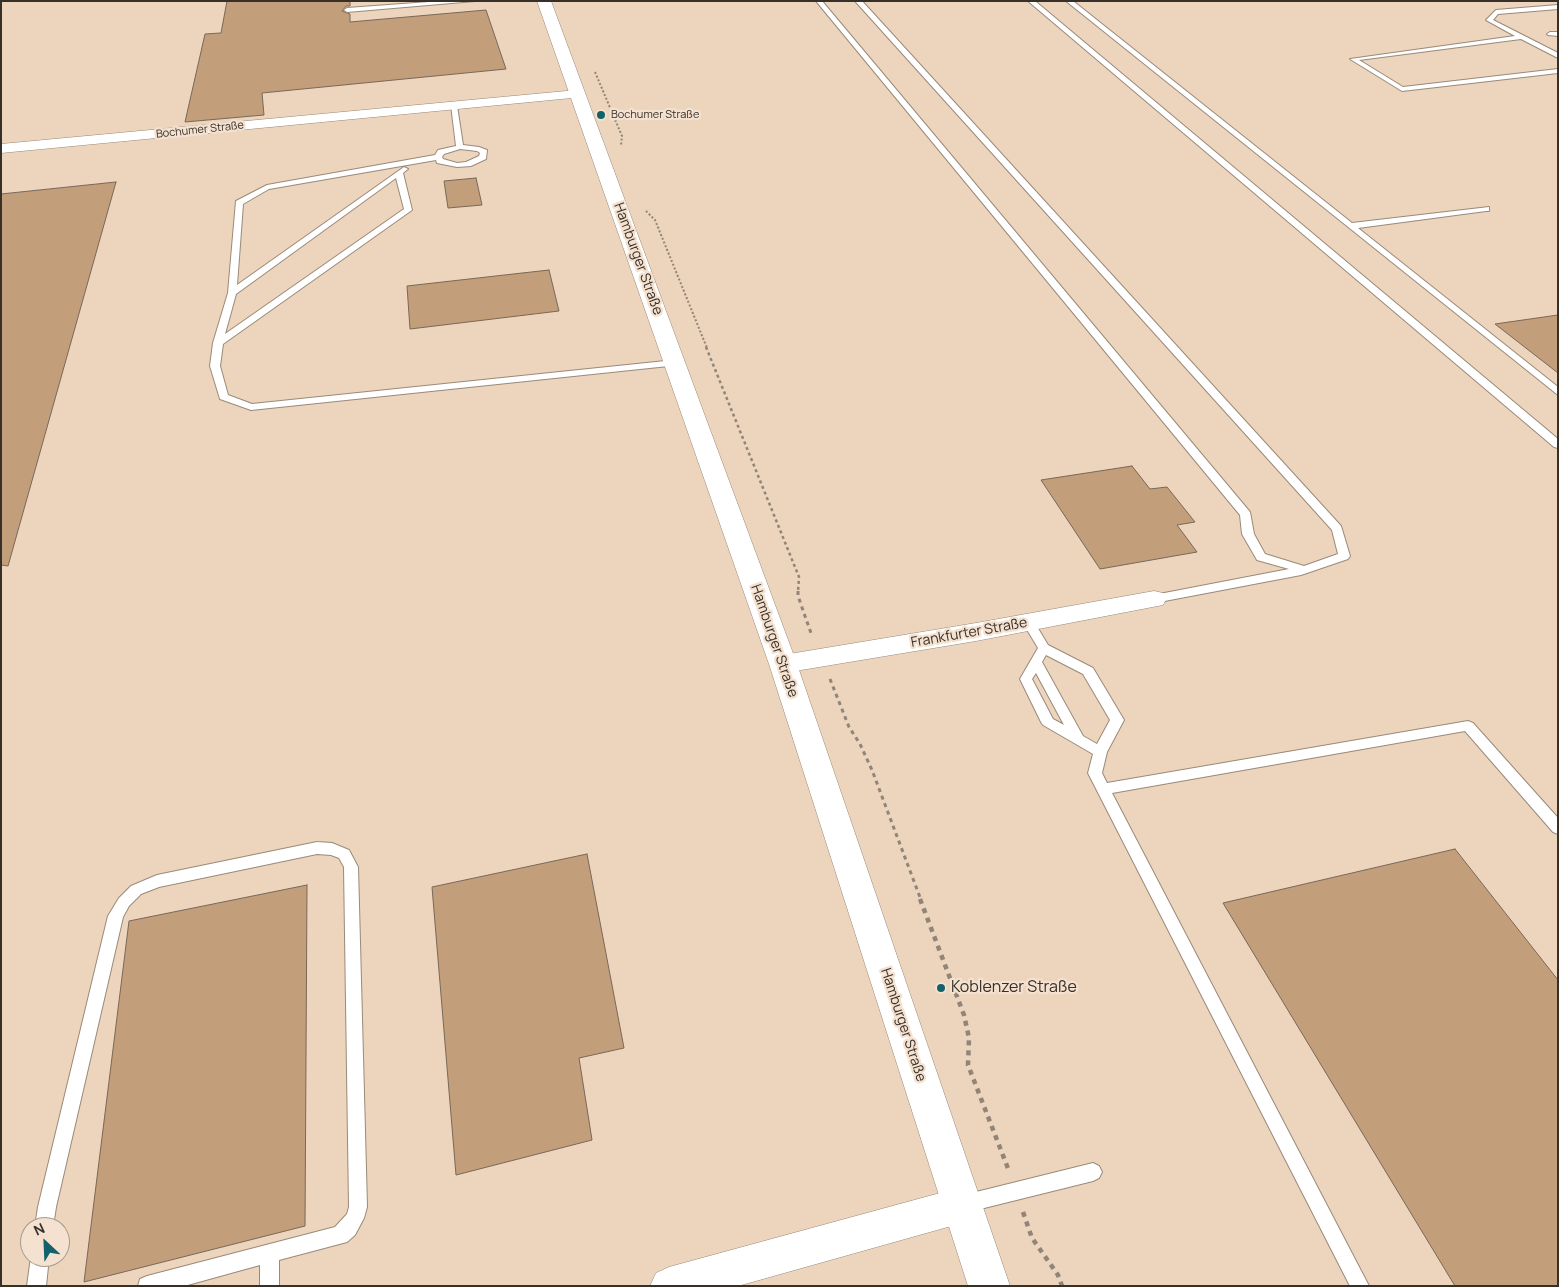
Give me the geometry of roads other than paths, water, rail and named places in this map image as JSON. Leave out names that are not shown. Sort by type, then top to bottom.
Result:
[{"type":"street","name":"Hamburger Straße","points":[[544,1],[783,664],[988,1286]]},
{"type":"street","name":"Bochumer Straße","points":[[1,149],[577,94]]},
{"type":"street","name":"Frankfurter Straße","points":[[783,664],[1029,623],[1154,599]]},
{"type":"street","points":[[669,1286],[962,1204]]},
{"type":"lane","points":[[348,10],[472,1]]},
{"type":"lane","points":[[819,1],[1246,514],[1248,534],[1261,557],[1304,570]]},
{"type":"lane","points":[[858,1],[1337,529],[1344,556],[1304,570],[1154,599]]},
{"type":"lane","points":[[1032,1],[1558,445]]},
{"type":"lane","points":[[1069,1],[1558,392]]},
{"type":"lane","points":[[1558,7],[1496,12],[1489,20],[1558,56]]},
{"type":"lane","points":[[1550,34],[1558,34]]},
{"type":"lane","points":[[1521,37],[1353,59],[1402,89],[1558,71]]},
{"type":"lane","points":[[452,106],[460,147]]},
{"type":"lane","points":[[438,157],[440,161],[457,166],[478,161],[484,157],[484,152],[479,149],[460,147],[449,149],[442,152],[438,157],[417,162],[268,187],[239,203],[232,293],[218,343],[215,366],[224,397],[251,407],[675,363]]},
{"type":"lane","points":[[232,293],[417,162]]},
{"type":"lane","points":[[218,343],[408,210],[399,173]]},
{"type":"lane","points":[[1351,226],[1486,209]]},
{"type":"lane","points":[[1029,623],[1044,648],[1088,671],[1116,720],[1100,752],[1095,773],[1360,1286]]},
{"type":"lane","points":[[1044,648],[1026,679],[1048,722],[1100,752]]},
{"type":"lane","points":[[1036,662],[1079,740]]},
{"type":"lane","points":[[1103,789],[1468,726],[1558,828]]},
{"type":"lane","points":[[46,1217],[116,916],[124,902],[136,890],[157,881],[317,848],[332,849],[344,854],[351,867],[358,1207],[348,1228],[340,1235],[147,1286]]},
{"type":"lane","points":[[962,1204],[1093,1172]]},
{"type":"lane","points":[[269,1286],[270,1254]]},
{"type":"lane","points":[[36,1286],[39,1267]]},
{"type":"place","name":"Bochumer Straße","points":[[601,115]]},
{"type":"place","name":"Koblenzer Straße","points":[[941,988]]}]
